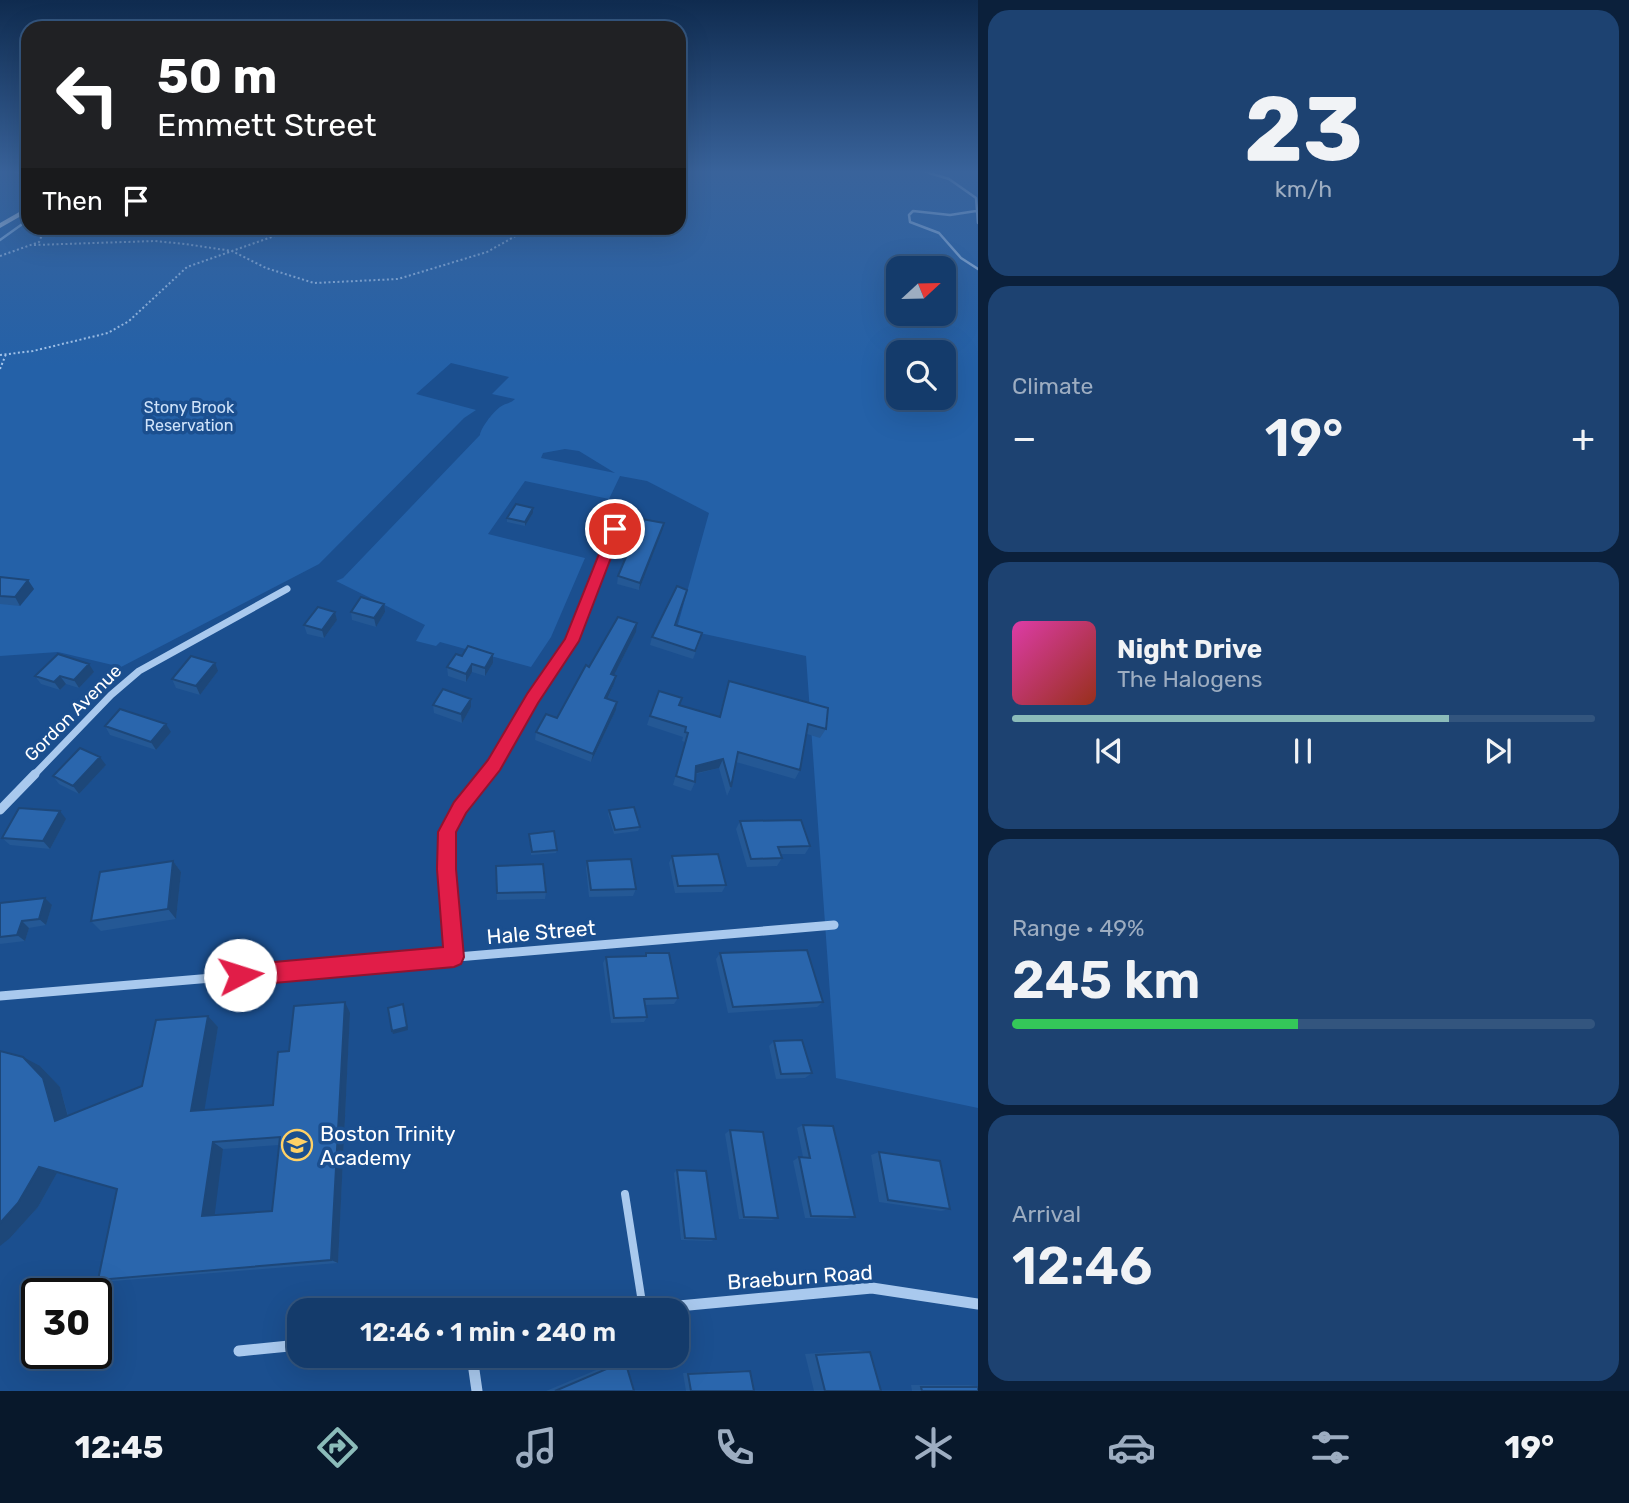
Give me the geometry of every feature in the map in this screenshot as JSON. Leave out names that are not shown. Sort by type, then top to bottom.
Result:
[{"type":"street","points":[[454,957],[447,832],[460,807],[494,765],[536,693],[572,641],[615,529]]},
{"type":"street","name":"Gordon Avenue","points":[[0,810],[111,695],[139,671],[287,589]]},
{"type":"street","name":"Hale Street","points":[[0,996],[834,925]]},
{"type":"street","name":"Braeburn Road","points":[[689,1305],[872,1288],[978,1304]]},
{"type":"street","points":[[239,1351],[287,1346]]},
{"type":"street","points":[[474,1368],[477,1391]]},
{"type":"lane","points":[[942,236],[961,258],[978,269]]},
{"type":"lane","points":[[625,1194],[641,1298]]},
{"type":"path","points":[[0,256],[34,245],[42,236]]},
{"type":"path","points":[[0,355],[42,349],[107,333],[129,321],[187,267],[275,236]]},
{"type":"path","points":[[34,245],[155,241],[232,251],[265,268],[314,283],[397,279],[487,252],[516,236]]},
{"type":"path","points":[[0,369],[6,354]]},
{"type":"green space","name":"Stony Brook Reservation","points":[[0,236],[978,236],[978,1108],[836,1078],[806,656],[677,628],[709,513],[647,481],[620,476],[609,499],[525,481],[488,534],[585,558],[551,637],[531,667],[440,642],[436,646],[416,641],[425,625],[336,581],[343,578],[480,435],[494,413],[515,399],[492,394],[509,377],[451,363],[416,394],[476,410],[464,418],[319,564],[121,667],[58,652],[0,656]],"holes":[[[565,449],[579,451],[615,473],[541,458],[543,453]]]},
{"type":"building","points":[[516,504],[533,508],[525,522],[507,518]]},
{"type":"building","points":[[642,519],[664,523],[640,583],[618,576]]},
{"type":"building","points":[[0,577],[28,580],[15,597],[0,596]]},
{"type":"building","points":[[677,586],[687,590],[675,625],[702,633],[695,651],[652,637]]},
{"type":"building","points":[[361,597],[384,604],[374,618],[351,612]]},
{"type":"building","points":[[318,607],[335,612],[322,630],[304,625]]},
{"type":"building","points":[[618,617],[637,623],[611,674],[616,676],[605,698],[617,702],[593,754],[536,732],[546,714],[557,718],[586,665],[589,667]]},
{"type":"building","points":[[468,646],[493,654],[485,668],[472,664],[466,674],[447,667],[456,654],[462,656]]},
{"type":"building","points":[[58,654],[89,664],[74,680],[60,676],[54,682],[35,676]]},
{"type":"building","points":[[191,656],[215,663],[196,686],[172,679]]},
{"type":"building","points":[[729,681],[828,708],[826,729],[808,724],[800,770],[738,752],[731,787],[723,759],[696,766],[695,782],[676,776],[688,733],[685,732],[686,727],[650,716],[659,691],[682,698],[679,705],[720,717]]},
{"type":"building","points":[[443,689],[471,699],[461,714],[433,705]]},
{"type":"building","points":[[120,709],[166,724],[151,742],[105,726]]},
{"type":"building","points":[[80,748],[100,757],[73,786],[53,776]]},
{"type":"building","points":[[634,807],[640,827],[615,830],[609,810]]},
{"type":"building","points":[[19,808],[60,811],[43,841],[2,838]]},
{"type":"building","points":[[801,820],[810,846],[778,847],[782,858],[751,859],[740,821]]},
{"type":"building","points":[[554,831],[557,850],[532,852],[529,834]]},
{"type":"building","points":[[718,854],[726,885],[678,886],[672,856]]},
{"type":"building","points":[[631,859],[636,889],[591,890],[587,861]]},
{"type":"building","points":[[173,861],[168,909],[91,921],[100,872]]},
{"type":"building","points":[[543,864],[546,892],[497,893],[496,866]]},
{"type":"building","points":[[45,898],[39,919],[22,921],[17,935],[0,937],[0,903]]},
{"type":"building","points":[[807,950],[823,1002],[733,1007],[720,953]]},
{"type":"building","points":[[646,953],[669,953],[678,998],[644,999],[647,1017],[614,1018],[606,957],[646,956]]},
{"type":"building","points":[[345,1002],[331,1260],[98,1278],[117,1189],[39,1167],[18,1203],[0,1223],[0,1051],[23,1057],[43,1078],[55,1121],[142,1086],[156,1020],[208,1016],[191,1111],[273,1105],[278,1052],[289,1051],[294,1006]],"holes":[[[280,1137],[272,1211],[202,1216],[213,1142]]]},
{"type":"building","points":[[403,1004],[407,1027],[392,1031],[388,1008]]},
{"type":"building","points":[[802,1040],[812,1073],[781,1074],[774,1041]]},
{"type":"building","points":[[803,1125],[833,1126],[855,1217],[811,1216],[799,1157],[810,1158]]},
{"type":"building","points":[[730,1130],[763,1132],[778,1218],[744,1217]]},
{"type":"building","points":[[879,1152],[940,1161],[950,1209],[888,1200]]},
{"type":"building","points":[[677,1170],[706,1171],[716,1239],[685,1238]]},
{"type":"building","points":[[870,1352],[881,1391],[825,1391],[816,1355]]},
{"type":"building","points":[[609,1368],[627,1368],[634,1391],[555,1391]]},
{"type":"building","points":[[750,1371],[754,1391],[691,1391],[688,1374]]},
{"type":"building","points":[[921,1387],[978,1387],[978,1391],[922,1391]]},
{"type":"waterway","points":[[0,240],[6,236]]},
{"type":"place","name":"Boston Trinity Academy","points":[[297,1145]]},
{"type":"route","points":[[240,975],[454,957],[447,832],[460,807],[486,778],[532,699],[572,641],[615,529]]}]
